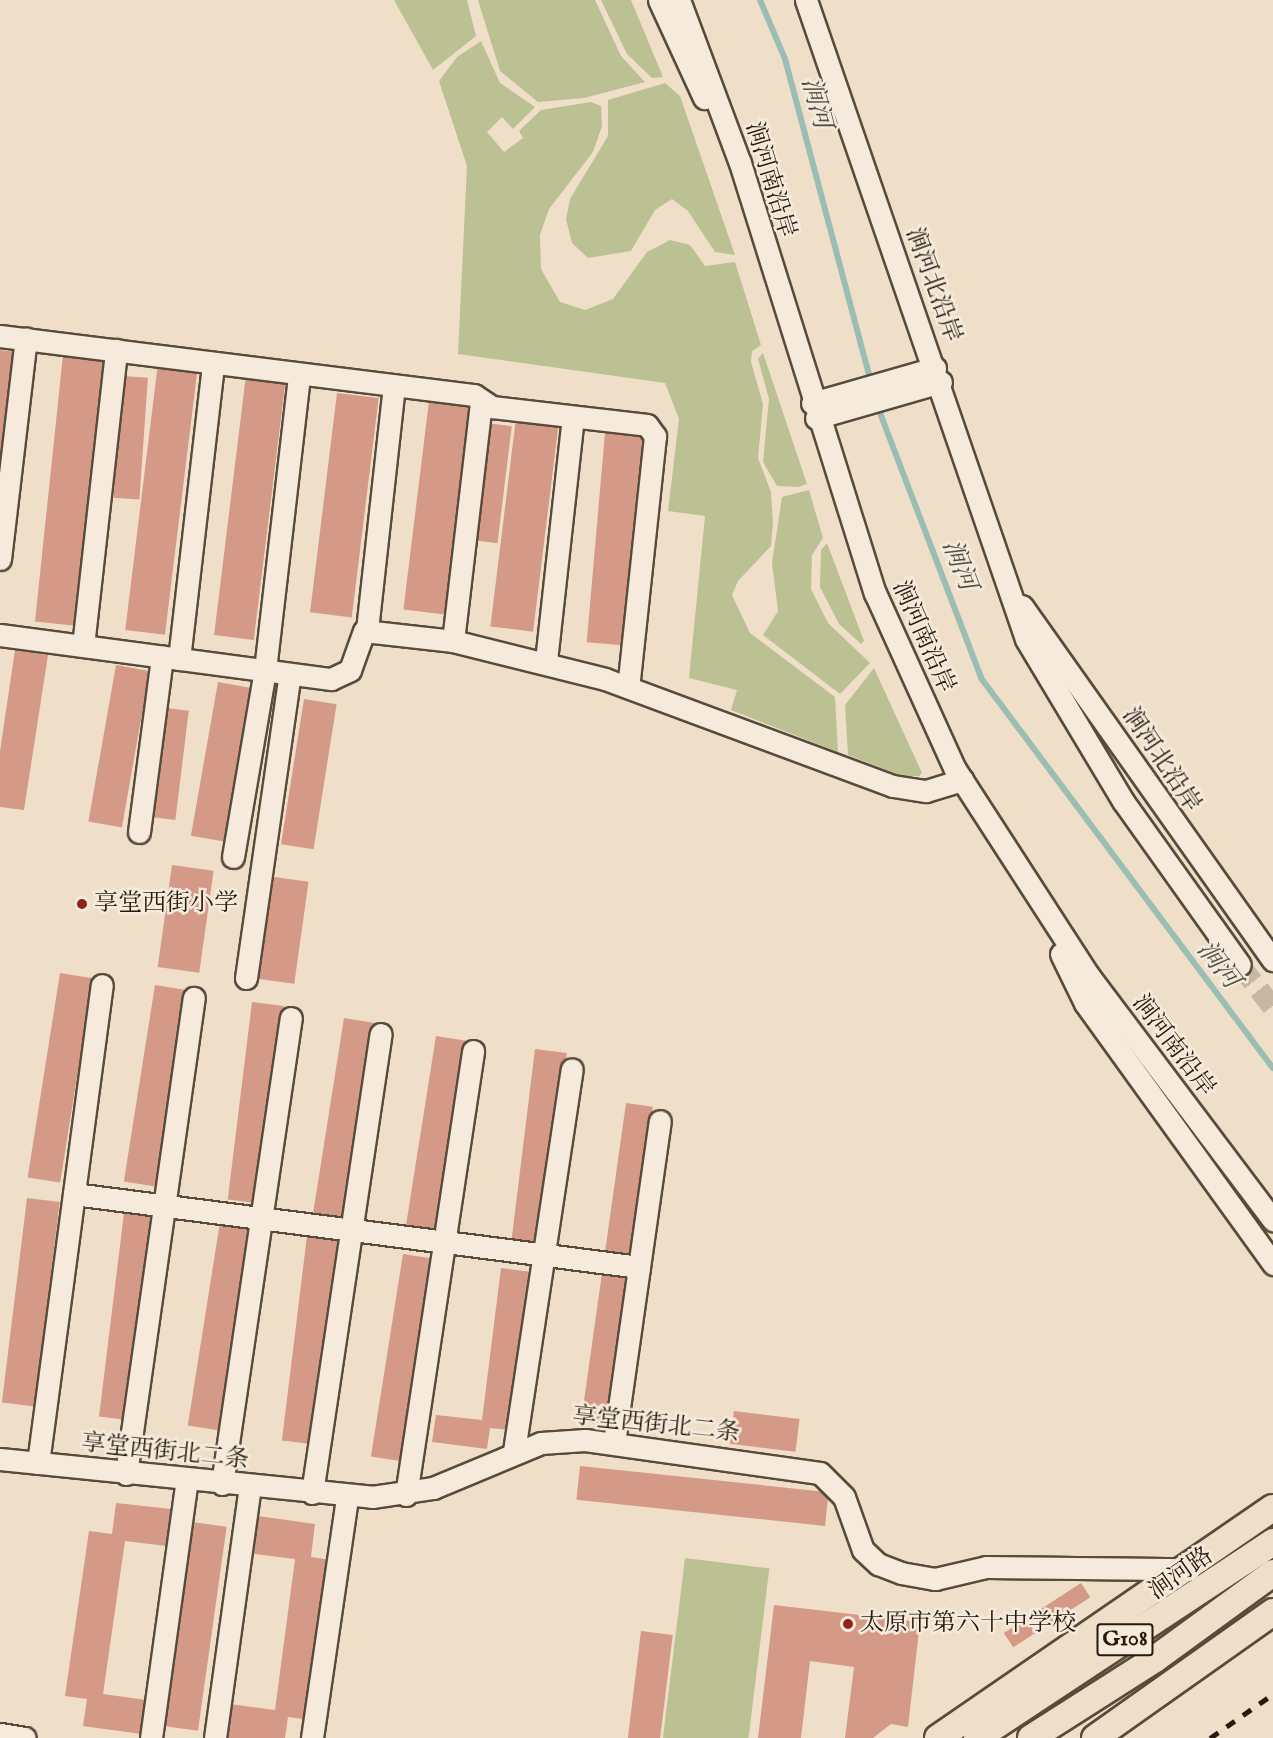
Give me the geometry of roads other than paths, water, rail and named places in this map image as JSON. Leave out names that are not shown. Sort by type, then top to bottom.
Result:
[{"type":"main road","name":"涧河路","points":[[938,1738],[1190,1569],[1273,1508]]},
{"type":"main road","name":"涧河路","points":[[977,1738],[1273,1542]]},
{"type":"main road","name":"G108","points":[[1031,1738],[1155,1659],[1273,1573]]},
{"type":"main road","points":[[1095,1738],[1273,1612]]},
{"type":"street","points":[[659,0],[715,124],[740,163]]},
{"type":"street","name":"涧河南沿岸","points":[[679,0],[740,163],[814,411],[874,593],[962,780],[1089,976],[1273,1220]]},
{"type":"street","name":"涧河北沿岸","points":[[806,0],[938,375],[1026,639],[1117,791],[1240,965]]},
{"type":"street","points":[[818,0],[824,55]]},
{"type":"street","points":[[0,336],[394,385],[481,400],[492,407],[643,424],[655,436],[628,687]]},
{"type":"street","points":[[0,559],[26,339]]},
{"type":"street","points":[[83,646],[116,350]]},
{"type":"street","points":[[139,832],[171,658],[213,363]]},
{"type":"street","points":[[233,857],[265,670],[299,374]]},
{"type":"street","points":[[814,411],[938,375]]},
{"type":"street","points":[[367,630],[394,385]]},
{"type":"street","points":[[453,641],[481,400]]},
{"type":"street","points":[[546,662],[573,417]]},
{"type":"street","name":"涧河北沿岸","points":[[1010,587],[1273,960]]},
{"type":"street","points":[[0,635],[331,679],[344,675],[353,662],[359,634],[367,630],[453,641],[546,662],[628,687],[893,786],[926,790],[962,780]]},
{"type":"street","points":[[246,978],[291,674]]},
{"type":"street","points":[[1019,870],[1085,1003],[1273,1264]]},
{"type":"street","points":[[38,1463],[102,985]]},
{"type":"street","points":[[126,1473],[194,998]]},
{"type":"street","points":[[222,1484],[259,1219],[291,1018]]},
{"type":"street","points":[[312,1493],[381,1034]]},
{"type":"street","points":[[406,1495],[473,1051]]},
{"type":"street","points":[[514,1451],[572,1069]]},
{"type":"street","points":[[614,1443],[660,1121]]},
{"type":"street","points":[[74,1194],[639,1267]]},
{"type":"street","name":"享堂西街北二条","points":[[0,1459],[347,1497],[406,1495],[514,1451],[561,1440],[614,1443],[820,1473],[844,1497],[863,1550],[878,1564],[901,1573],[935,1579],[986,1567],[1190,1569]]},
{"type":"street","points":[[151,1738],[187,1480]]},
{"type":"street","points":[[215,1738],[250,1487]]},
{"type":"street","points":[[312,1738],[347,1497]]},
{"type":"street","points":[[0,1734],[25,1738]]},
{"type":"waterway","name":"涧河","points":[[760,0],[785,59],[871,383]]},
{"type":"waterway","name":"涧河","points":[[877,405],[981,678],[1273,1068]]},
{"type":"tunnel","points":[[1240,965],[1273,1007]]},
{"type":"railway","points":[[1210,1738],[1273,1694]]},
{"type":"place","name":"享堂西街小学","points":[[82,904]]},
{"type":"place","name":"太原市第六十中学校","points":[[848,1624]]}]
